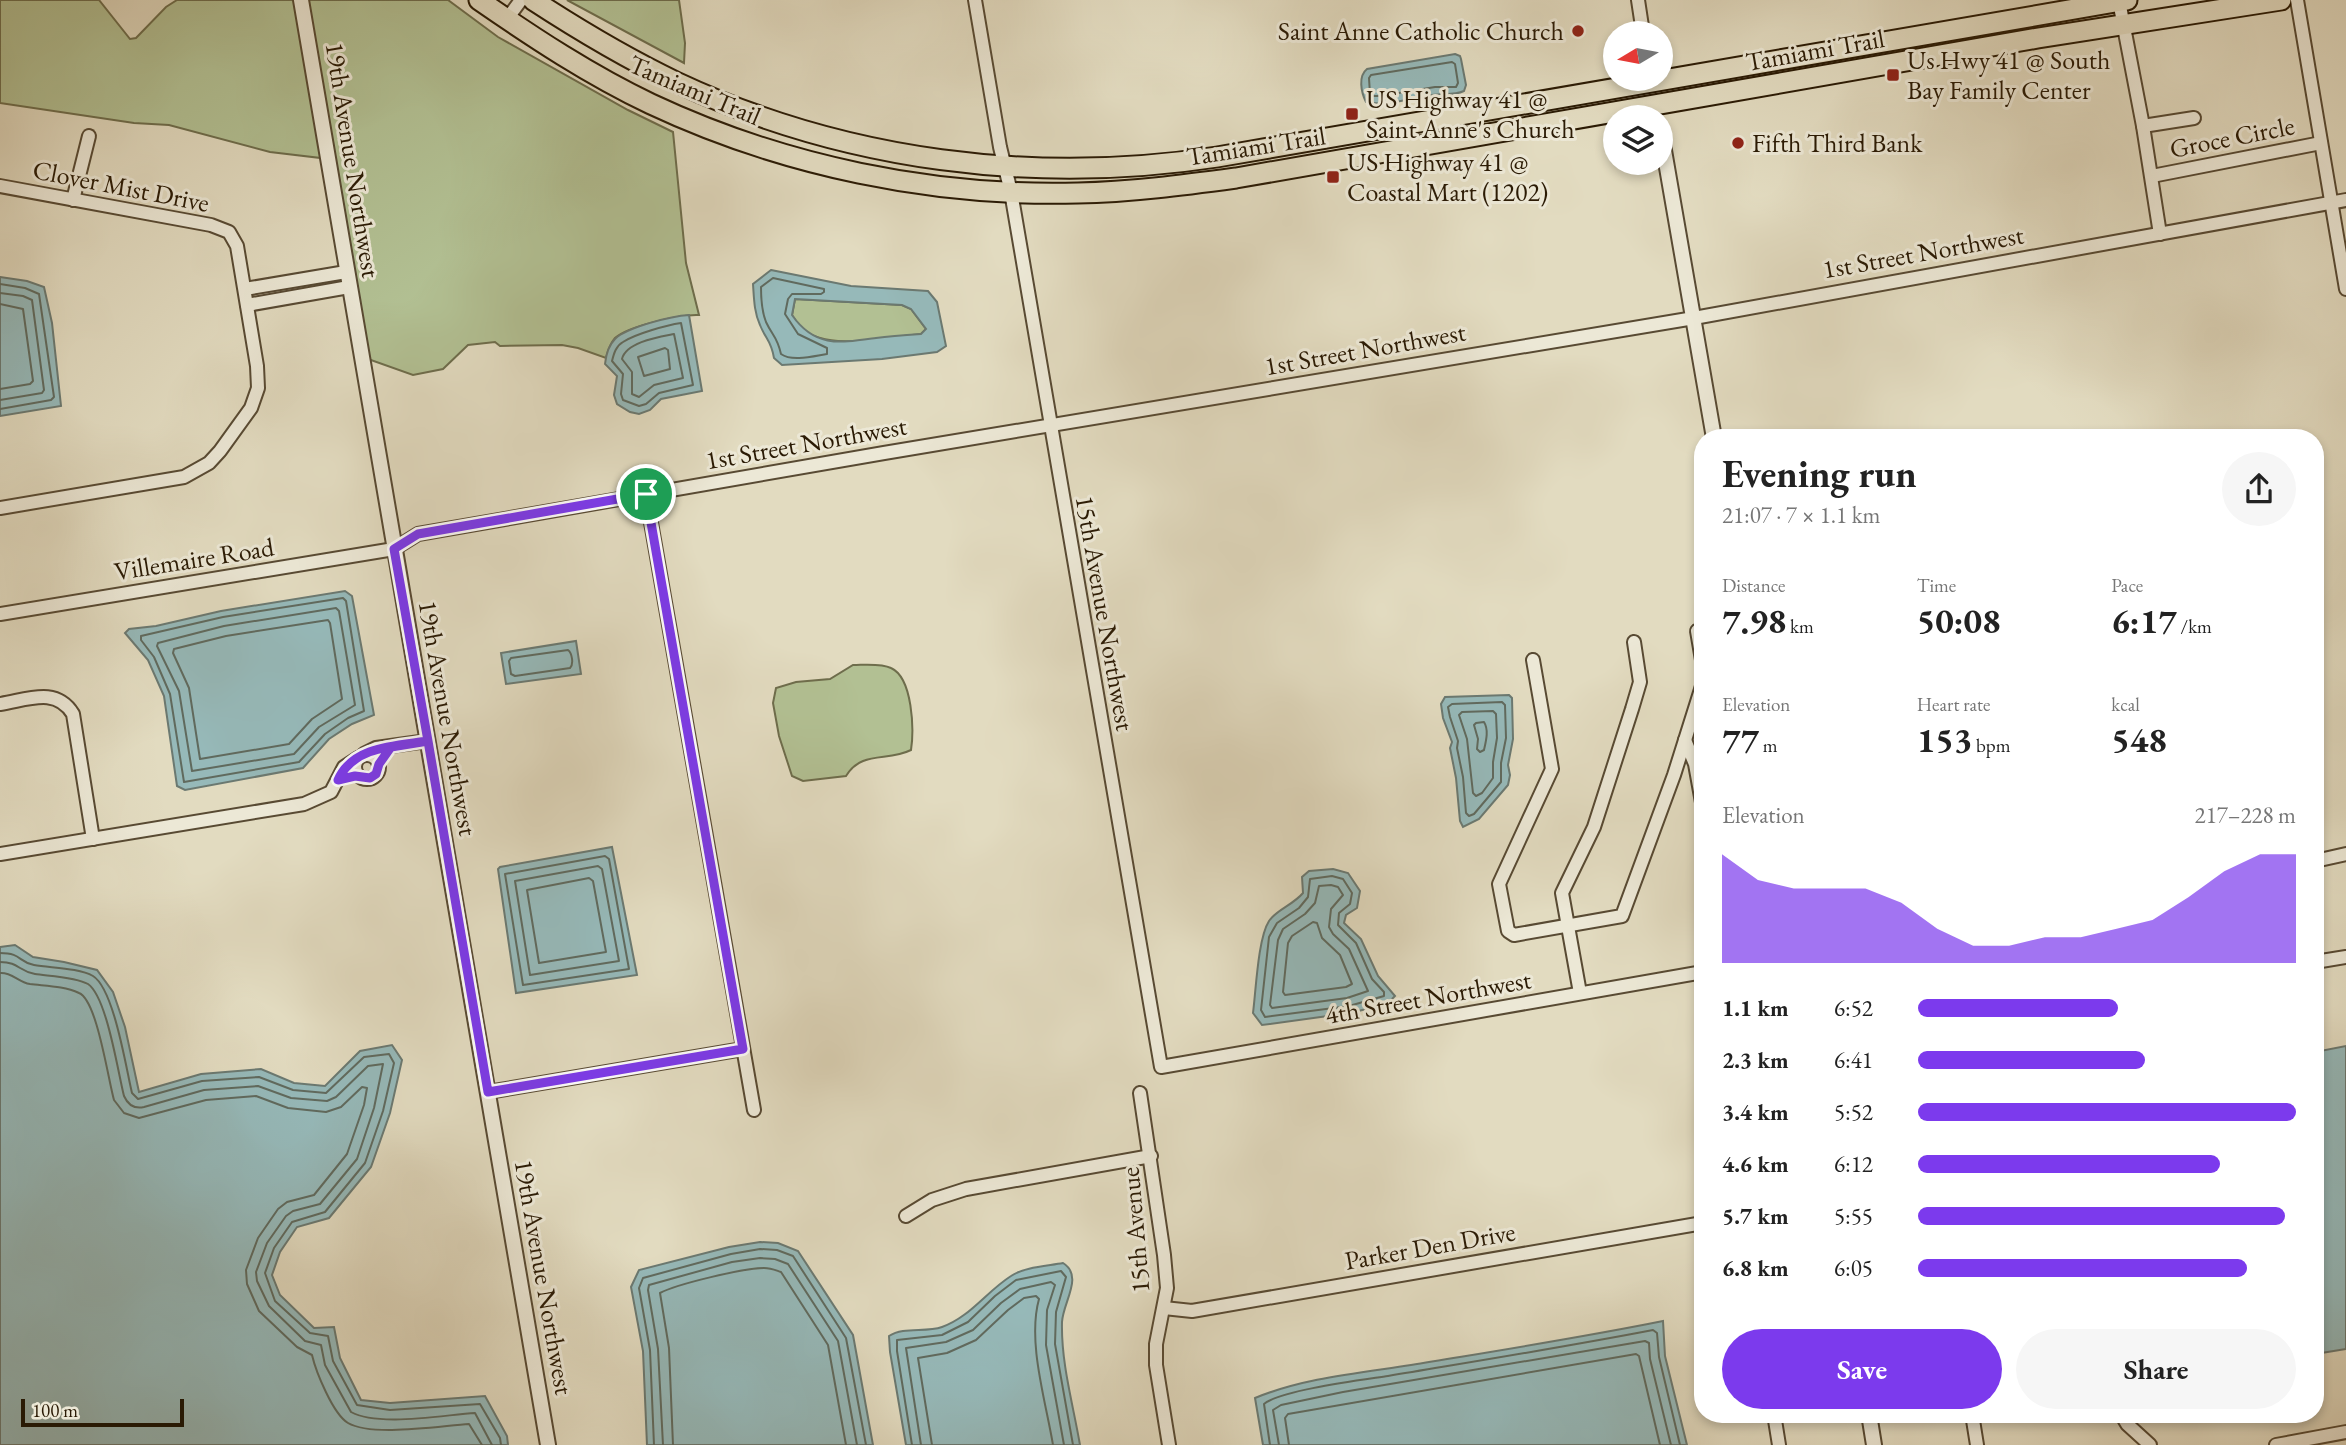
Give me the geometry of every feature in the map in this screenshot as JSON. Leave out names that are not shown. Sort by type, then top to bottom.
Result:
[{"type":"main road","name":"Tamiami Trail","points":[[479,0],[601,79],[692,122],[742,141],[857,173],[908,182],[1011,192],[1077,193],[1181,186],[1603,114]]},
{"type":"main road","name":"Tamiami Trail","points":[[533,0],[630,59],[751,113],[876,149],[1005,167],[1108,169],[1158,165],[1603,89]]},
{"type":"main road","name":"Tamiami Trail","points":[[1673,107],[2124,24],[2281,0]]},
{"type":"main road","name":"Tamiami Trail","points":[[1673,77],[2123,1]]},
{"type":"main road","points":[[1658,105],[1660,92],[1671,87],[1679,76]]},
{"type":"main road","points":[[1597,114],[1610,102],[1639,96],[1644,91]]},
{"type":"main road","points":[[1401,125],[1405,148]]},
{"type":"main road","points":[[1261,149],[1264,173]]},
{"type":"street","name":"19th Avenue Northwest","points":[[301,0],[548,1445]]},
{"type":"street","points":[[507,19],[521,0]]},
{"type":"street","name":"15th Avenue Northwest","points":[[975,0],[1000,147],[1011,192],[1161,1067]]},
{"type":"street","points":[[1638,0],[1641,21]]},
{"type":"street","points":[[2297,0],[2346,289]]},
{"type":"street","points":[[2123,1],[2124,24],[2160,234]]},
{"type":"street","points":[[2143,126],[2194,118]]},
{"type":"street","points":[[73,200],[89,136]]},
{"type":"street","name":"Groce Circle","points":[[2152,176],[2321,143]]},
{"type":"street","points":[[1668,175],[1712,429]]},
{"type":"street","name":"Clover Mist Drive","points":[[0,186],[211,225],[229,232],[237,246],[245,289],[258,388],[251,408],[220,451],[209,463],[184,477],[0,508]]},
{"type":"street","name":"1st Street Northwest","points":[[394,549],[418,534],[1694,318],[2346,200]]},
{"type":"street","points":[[245,289],[301,280],[348,280]]},
{"type":"street","points":[[301,280],[304,295]]},
{"type":"street","points":[[247,305],[304,295],[348,280]]},
{"type":"street","points":[[646,494],[754,1110]]},
{"type":"street","name":"Villemaire Road","points":[[0,614],[394,549]]},
{"type":"street","points":[[1580,993],[1562,893],[1600,810],[1640,682],[1634,642]]},
{"type":"street","points":[[1533,660],[1552,769],[1499,884],[1508,931],[1514,935],[1622,916],[1694,712]]},
{"type":"street","points":[[0,704],[47,697],[58,698],[73,714],[93,839]]},
{"type":"street","points":[[1685,740],[1694,762]]},
{"type":"street","points":[[0,855],[303,804],[331,792],[344,767],[376,748],[428,741]]},
{"type":"street","points":[[361,756],[355,770],[359,776],[366,779],[374,777],[391,747]]},
{"type":"street","points":[[361,756],[375,757],[379,764]]},
{"type":"street","points":[[338,780],[359,776]]},
{"type":"street","points":[[2324,859],[2346,855]]},
{"type":"street","points":[[2324,961],[2346,957]]},
{"type":"street","name":"4th Street Northwest","points":[[1161,1067],[1694,974]]},
{"type":"street","points":[[488,1092],[743,1049]]},
{"type":"street","name":"15th Avenue","points":[[1140,1093],[1151,1156],[1167,1288],[1156,1344],[1156,1365],[1169,1445]]},
{"type":"street","points":[[906,1216],[932,1200],[966,1189],[1151,1156]]},
{"type":"street","name":"Parker Den Drive","points":[[1164,1308],[1192,1311],[1694,1225]]},
{"type":"street","points":[[1775,1423],[1779,1445]]},
{"type":"street","points":[[1870,1423],[1874,1445]]},
{"type":"street","points":[[1973,1423],[1977,1445]]},
{"type":"street","points":[[2126,1423],[2150,1445]]},
{"type":"street","points":[[2276,1445],[2346,1432]]},
{"type":"green space","points":[[0,0],[99,0],[130,39],[136,38],[166,7],[177,0],[295,0],[321,158],[270,152],[169,125],[134,123],[0,103]]},
{"type":"green space","points":[[308,0],[448,0],[498,37],[628,110],[673,132],[686,263],[699,315],[681,316],[631,329],[615,338],[606,358],[562,345],[500,346],[495,342],[468,345],[443,369],[413,375],[368,359]]},
{"type":"green space","points":[[567,0],[679,0],[685,43],[684,63]]},
{"type":"green space","points":[[795,299],[902,305],[911,309],[926,329],[921,334],[875,340],[826,339],[800,327],[792,315]]},
{"type":"green space","points":[[853,665],[882,665],[891,668],[904,682],[910,705],[911,750],[867,760],[852,768],[846,776],[803,781],[792,776],[779,736],[773,703],[776,688],[796,682],[830,679]]},
{"type":"water","points":[[1455,54],[1461,59],[1466,85],[1464,91],[1391,103],[1366,102],[1361,84],[1367,69]]},
{"type":"water","points":[[771,270],[851,286],[928,291],[937,302],[946,346],[937,352],[882,359],[782,365],[774,358],[758,320],[753,284]],"holes":[[[795,299],[902,305],[911,309],[926,329],[921,334],[829,341],[810,333],[792,315]]]},
{"type":"water","points":[[0,277],[44,287],[52,323],[61,406],[0,416]]},
{"type":"water","points":[[689,315],[702,391],[661,399],[650,410],[639,414],[617,404],[614,395],[617,376],[605,364],[613,342],[639,326]]},
{"type":"water","points":[[345,591],[352,596],[374,715],[352,724],[329,739],[303,768],[185,790],[177,786],[164,696],[148,660],[125,633],[129,629],[156,626],[221,611]]},
{"type":"water","points":[[576,641],[581,674],[506,684],[501,653]]},
{"type":"water","points":[[1509,695],[1512,698],[1513,739],[1508,765],[1508,785],[1479,819],[1463,827],[1450,748],[1452,742],[1441,704],[1445,697]]},
{"type":"water","points":[[612,847],[637,975],[516,993],[498,869]]},
{"type":"water","points":[[1333,869],[1348,873],[1360,891],[1357,908],[1346,915],[1344,923],[1361,939],[1378,976],[1395,996],[1387,1004],[1350,1013],[1262,1025],[1253,1013],[1265,929],[1272,917],[1303,893],[1302,877],[1309,871]]},
{"type":"water","points":[[15,945],[33,957],[97,970],[113,992],[125,1027],[139,1092],[201,1074],[261,1069],[294,1083],[325,1086],[360,1051],[392,1045],[402,1060],[390,1113],[371,1167],[329,1218],[297,1227],[280,1252],[272,1275],[280,1295],[314,1328],[334,1327],[340,1358],[361,1400],[390,1403],[485,1396],[507,1436],[508,1445],[0,1445],[0,947]]},
{"type":"water","points":[[2346,1046],[2346,1349],[2324,1353],[2324,1050]]},
{"type":"water","points":[[760,1242],[778,1243],[798,1251],[853,1335],[873,1445],[647,1445],[643,1351],[631,1287],[639,1270],[729,1247]]},
{"type":"water","points":[[1063,1263],[1069,1268],[1072,1282],[1063,1314],[1063,1353],[1080,1445],[906,1445],[889,1336],[901,1331],[929,1330],[952,1323],[1016,1273]]},
{"type":"water","points":[[1663,1321],[1665,1356],[1687,1445],[1263,1445],[1255,1398],[1273,1391],[1332,1377]]},
{"type":"place","name":"Saint Anne Catholic Church","points":[[1578,31]]},
{"type":"place","name":"Us Hwy 41 @ South Bay Family Center","points":[[1893,75]]},
{"type":"place","name":"US Highway 41 @ Saint Anne's Church","points":[[1352,114]]},
{"type":"place","name":"Fifth Third Bank","points":[[1738,143]]},
{"type":"place","name":"US Highway 41 @ Coastal Mart (1202)","points":[[1333,177]]},
{"type":"route","points":[[646,494],[418,534],[394,549],[428,741],[376,748],[344,767],[338,780],[355,776],[363,779],[374,777],[391,747],[428,741],[488,1092],[743,1049],[646,494]]}]
